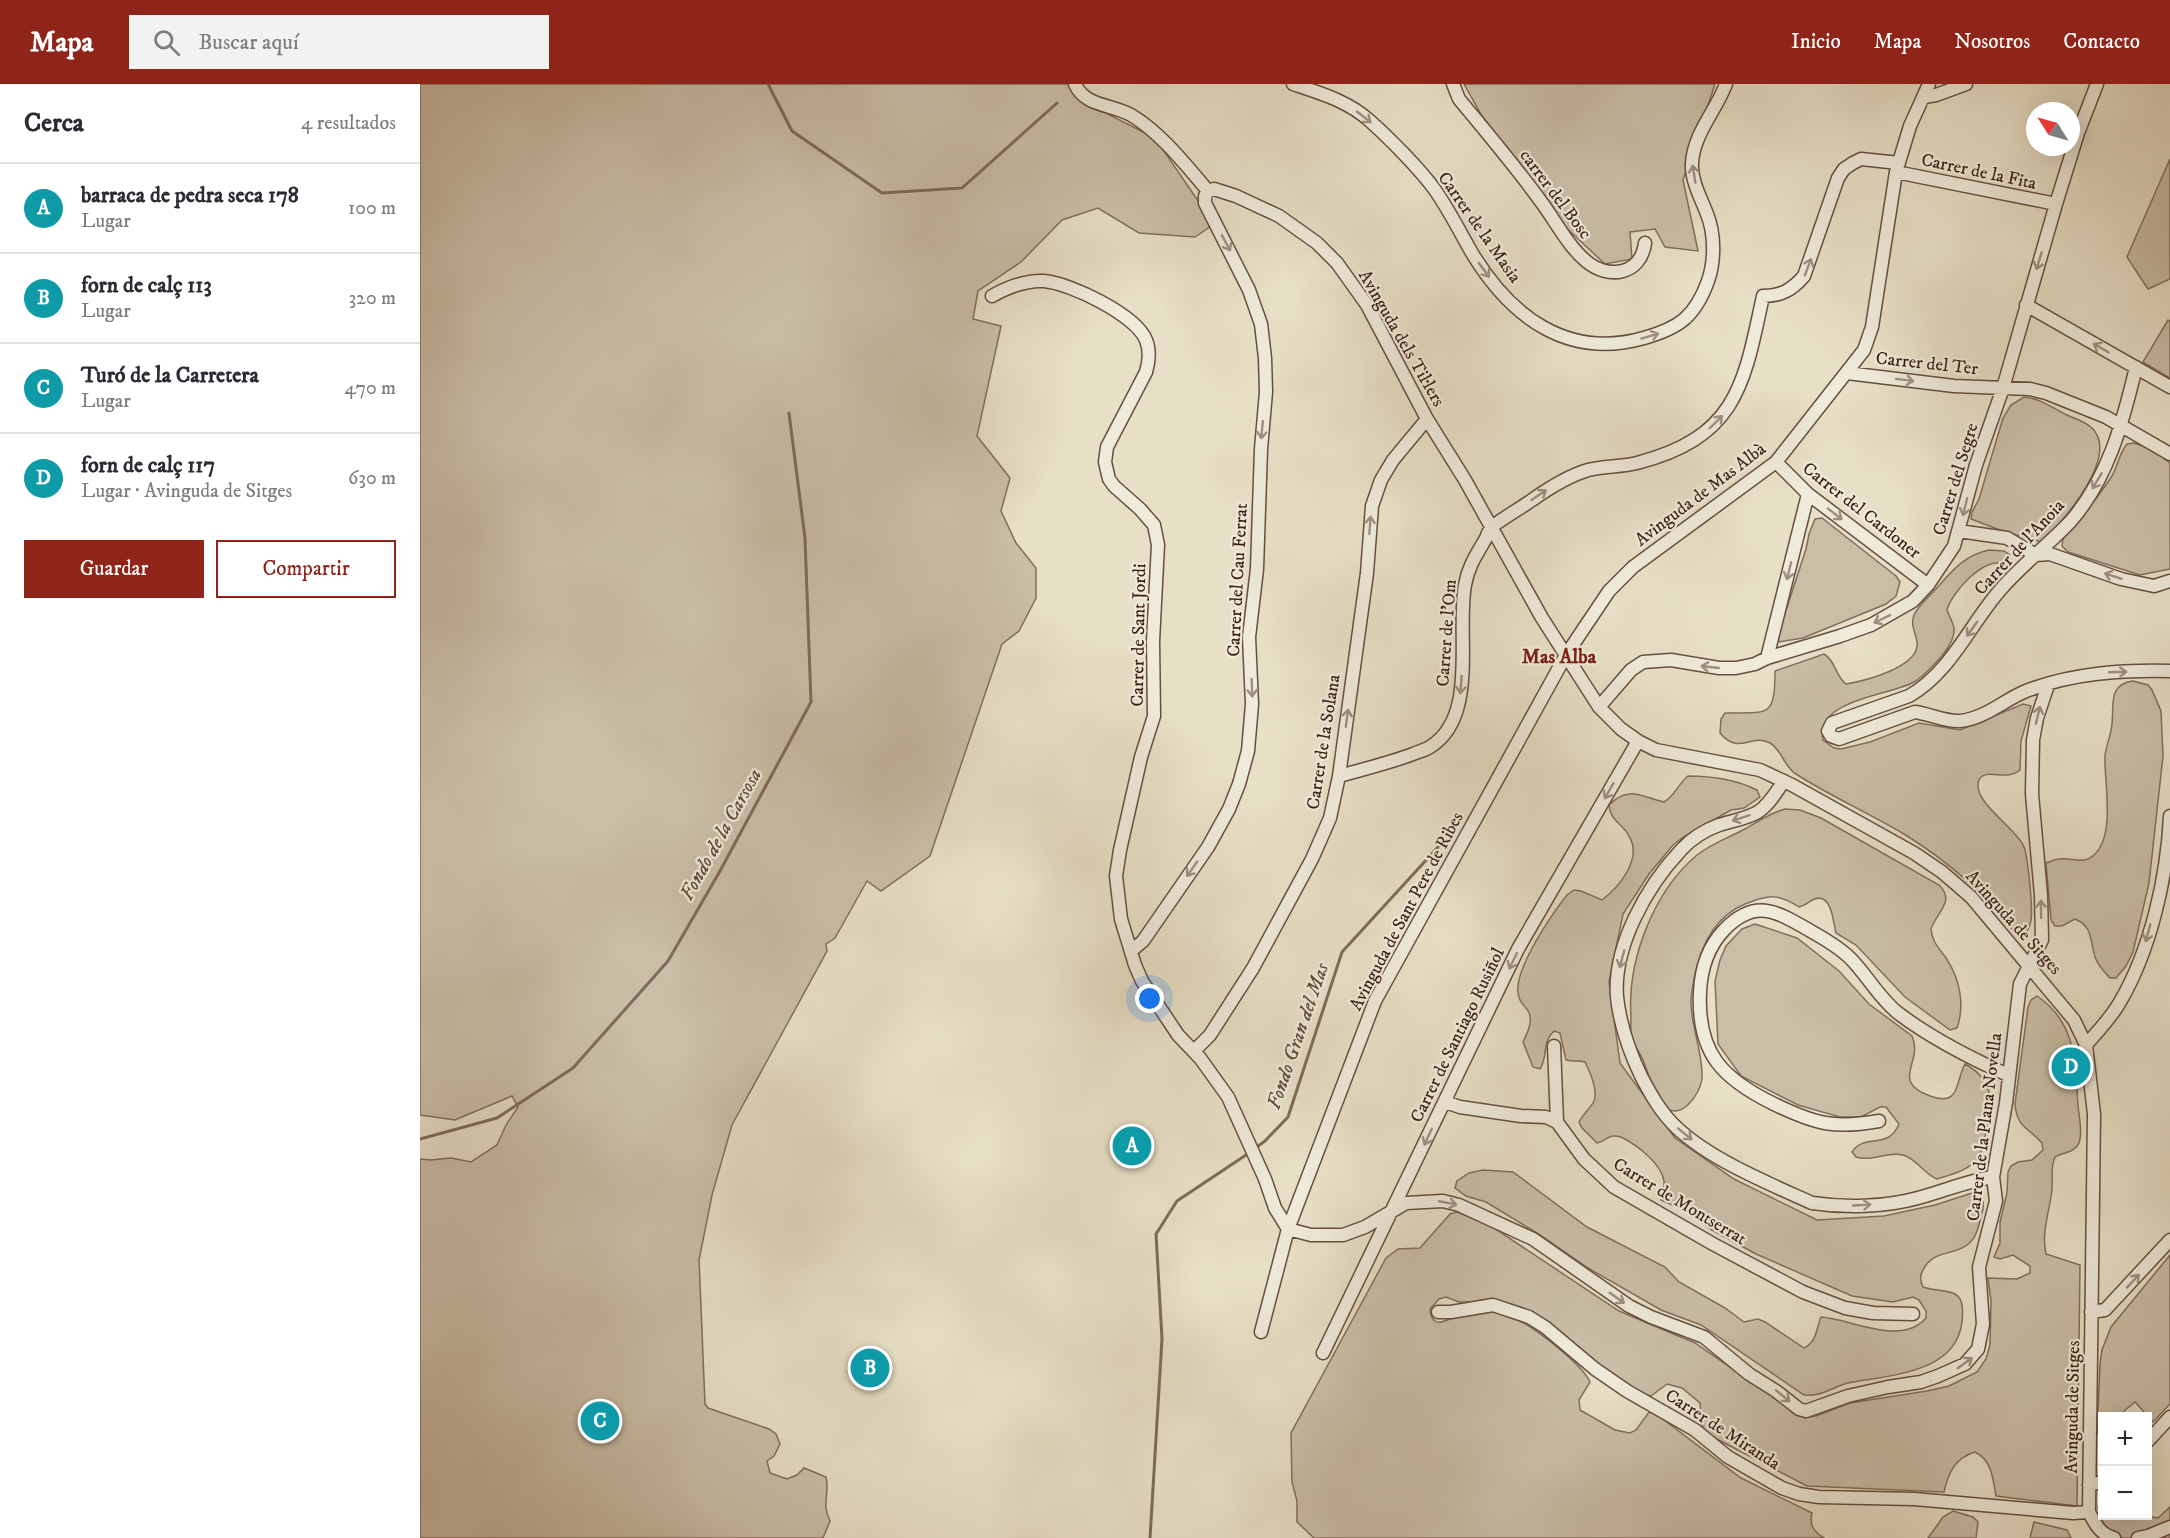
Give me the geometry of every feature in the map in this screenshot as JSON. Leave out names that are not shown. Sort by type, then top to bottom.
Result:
[{"type":"street","points":[[1075,84],[1082,96],[1131,115],[1153,132],[1178,156],[1208,191]]},
{"type":"street","name":"Carrer de la Masia","points":[[1293,84],[1334,98],[1370,121],[1434,189],[1483,269],[1513,303],[1532,321],[1548,331],[1566,339],[1592,344],[1619,344],[1659,333],[1685,320],[1698,302],[1709,279],[1713,235],[1695,183],[1692,162],[1698,138],[1725,84]]},
{"type":"street","name":"carrer del Bosc","points":[[1453,84],[1459,99],[1588,263],[1617,272],[1628,271],[1635,267],[1640,259],[1645,243]]},
{"type":"street","name":"Avinguda de Mas Albà","points":[[1566,655],[1609,591],[1633,567],[1721,500],[1776,462],[1864,350],[1872,327],[1897,168],[1910,126],[1929,84]]},
{"type":"street","points":[[1924,97],[1936,96],[1966,84]]},
{"type":"street","name":"Carrer del Segre","points":[[1599,707],[1631,670],[1643,662],[1671,660],[1705,666],[1736,668],[1755,664],[1767,658],[1871,625],[1913,601],[1928,585],[1954,546],[1976,465],[2003,388],[2056,204],[2097,84]]},
{"type":"street","name":"Carrer de l'Om","points":[[1340,776],[1392,762],[1430,747],[1446,733],[1455,720],[1460,702],[1462,678],[1464,588],[1472,561],[1491,528],[1569,478],[1589,470],[1636,464],[1673,452],[1694,440],[1710,427],[1724,414],[1735,398],[1746,373],[1763,296],[1775,296],[1786,292],[1797,285],[1804,276],[1838,178],[1852,163],[1861,159],[1897,168]]},
{"type":"street","name":"Carrer de la Fita","points":[[1897,168],[2056,204]]},
{"type":"street","name":"Avinguda dels Til·lers","points":[[1208,191],[1214,189],[1279,216],[1317,243],[1337,263],[1367,305],[1427,419],[1465,480],[1491,528]]},
{"type":"street","name":"Carrer del Cau Ferrat","points":[[1131,951],[1143,941],[1208,847],[1229,809],[1248,751],[1252,704],[1250,637],[1257,569],[1261,449],[1266,392],[1265,358],[1261,324],[1236,262],[1205,203],[1208,191]]},
{"type":"street","name":"Carrer de Sant Jordi","points":[[992,296],[1010,286],[1039,281],[1053,283],[1073,289],[1131,322],[1146,339],[1148,350],[1146,372],[1107,447],[1105,462],[1109,479],[1114,486],[1154,525],[1158,545],[1153,641],[1154,716],[1141,757],[1116,876],[1121,919],[1142,981],[1178,1035],[1194,1051],[1228,1098],[1275,1208],[1288,1229]]},
{"type":"street","points":[[2026,305],[2170,387]]},
{"type":"street","name":"Carrer de l'Anoia","points":[[1915,712],[1839,739],[1829,734],[1832,723],[1918,691],[1936,675],[2001,589],[2071,520],[2106,466],[2121,427],[2136,368]]},
{"type":"street","name":"Carrer del Ter","points":[[1847,373],[1954,386],[2030,389],[2046,393],[2106,417],[2170,454]]},
{"type":"street","name":"Carrer de la Solana","points":[[1194,1051],[1210,1035],[1284,913],[1330,818],[1340,776],[1367,573],[1372,506],[1381,480],[1393,460],[1427,419]]},
{"type":"street","name":"Carrer del Cardoner","points":[[1776,462],[1808,494],[1928,585]]},
{"type":"street","points":[[1767,658],[1808,494]]},
{"type":"street","name":"Avinguda de Sitges","points":[[1491,528],[1599,707],[1622,729],[1638,741],[1656,750],[1737,765],[1784,781],[1914,853],[1942,872],[1971,897],[2074,1020],[2086,1045],[2095,1141],[2090,1512]]},
{"type":"street","points":[[1959,531],[2007,538],[2036,555],[2050,554],[2121,579],[2154,586],[2170,581]]},
{"type":"street","name":"Avinguda de Sant Pere de Ribes","points":[[1261,1332],[1288,1229],[1375,1000],[1566,655]]},
{"type":"street","points":[[1909,696],[1915,712],[1927,713],[1951,721],[1971,719],[2024,692],[2094,672],[2170,671]]},
{"type":"street","name":"Carrer de la Plana Novella","points":[[1288,1229],[1327,1237],[1343,1235],[1365,1227],[1406,1203],[1443,1200],[1459,1204],[1518,1231],[1548,1249],[1629,1306],[1704,1337],[1749,1374],[1776,1390],[1799,1409],[1806,1411],[1868,1391],[1921,1382],[1965,1364],[1978,1349],[1983,1324],[1979,1267],[1996,1201],[1994,1177],[2020,984],[2042,940],[2041,895],[2032,794],[2037,718],[2048,685]]},
{"type":"street","name":"Carrer de Santiago Rusiñol","points":[[1323,1353],[1518,949],[1638,741]]},
{"type":"street","points":[[1784,781],[1764,807],[1755,814],[1711,829],[1694,838],[1683,848],[1664,869],[1646,896],[1634,920],[1619,970],[1617,998],[1632,1056],[1653,1099],[1688,1138],[1740,1169],[1812,1203],[1863,1206],[1900,1202],[1920,1198],[1977,1179],[1994,1177]]},
{"type":"street","points":[[2086,1045],[2121,1001],[2144,950],[2167,875],[2170,816]]},
{"type":"street","points":[[1879,1121],[1840,1126],[1823,1124],[1798,1116],[1752,1093],[1731,1079],[1718,1065],[1709,1048],[1702,1026],[1699,1005],[1701,977],[1706,958],[1728,927],[1754,912],[1773,911],[1781,914],[1837,947],[1851,959],[1895,1011],[1922,1030],[2008,1075]]},
{"type":"street","points":[[1445,1102],[1460,1107],[1521,1116],[1546,1117],[1557,1122],[1554,1047]]},
{"type":"street","name":"Carrer de Montserrat","points":[[1557,1122],[1584,1159],[1608,1183],[1713,1244],[1803,1292],[1845,1308],[1913,1314]]},
{"type":"street","points":[[2091,1312],[2105,1310],[2170,1240]]},
{"type":"street","name":"Carrer de Miranda","points":[[1438,1312],[1493,1305],[1529,1317],[1545,1327],[1595,1370],[1627,1391],[1695,1430],[1728,1457],[1782,1488],[1799,1494],[1819,1497],[1914,1499],[2073,1513],[2090,1512]]},
{"type":"street","points":[[2152,1437],[2170,1417]]},
{"type":"street","points":[[2089,1485],[2098,1483]]},
{"type":"street","points":[[2090,1512],[2096,1527],[2114,1538]]},
{"type":"street","points":[[2138,1538],[2170,1527]]},
{"type":"shaded area","points":[[420,84],[1073,84],[1080,100],[1155,138],[1214,224],[1195,237],[1139,233],[1098,208],[1062,220],[1021,262],[978,291],[973,319],[1001,326],[977,436],[1010,478],[1001,511],[1016,543],[1036,568],[1036,598],[1019,631],[1002,644],[930,856],[881,891],[867,881],[835,938],[826,944],[827,951],[732,1125],[712,1195],[699,1260],[705,1404],[708,1408],[769,1429],[776,1434],[780,1444],[774,1456],[767,1461],[770,1473],[787,1479],[797,1475],[804,1468],[826,1477],[826,1509],[830,1521],[823,1538],[420,1538],[420,1159],[451,1158],[471,1162],[497,1145],[518,1107],[512,1096],[455,1120],[420,1115]]},
{"type":"shaded area","points":[[1464,84],[1715,84],[1683,180],[1698,251],[1665,247],[1655,229],[1630,232],[1632,259],[1605,264],[1562,224],[1482,116]]},
{"type":"shaded area","points":[[2170,159],[2170,279],[2148,289],[2127,257]]},
{"type":"shaded area","points":[[2168,320],[2170,321],[2170,378],[2143,362]]},
{"type":"shaded area","points":[[2024,397],[2041,401],[2088,425],[2097,435],[2100,447],[2098,461],[2082,493],[2061,522],[2041,542],[1971,519],[2003,418],[2011,405]]},
{"type":"shaded area","points":[[2134,443],[2150,448],[2170,463],[2170,569],[2140,575],[2068,552],[2062,546],[2063,539],[2110,479],[2124,448],[2127,444]]},
{"type":"shaded area","points":[[1822,518],[1896,576],[1900,582],[1896,596],[1886,604],[1803,638],[1779,642],[1778,635],[1809,534],[1815,519]]},
{"type":"shaded area","points":[[1989,550],[2004,551],[2010,555],[2010,561],[2004,565],[1997,563],[1988,565],[1979,570],[1955,594],[1947,610],[1954,632],[1950,644],[1941,657],[1914,682],[1842,707],[1830,716],[1824,726],[1823,740],[1834,748],[1841,749],[1870,742],[1919,723],[1960,730],[2023,704],[2031,706],[2021,741],[2020,770],[2009,775],[1982,776],[1978,788],[1981,797],[2020,840],[2026,853],[2031,895],[2031,920],[2023,936],[2016,934],[1992,905],[1935,855],[1904,834],[1796,774],[1770,743],[1757,740],[1733,743],[1720,733],[1721,719],[1725,713],[1760,712],[1771,705],[1775,687],[1775,671],[1824,654],[1846,684],[1890,671],[1910,659],[1916,651],[1917,642],[1913,622],[1918,608],[1965,560]]},
{"type":"shaded area","points":[[2133,681],[2148,685],[2161,711],[2163,756],[2149,883],[2133,952],[2126,966],[2116,978],[2110,978],[2096,960],[2090,935],[2081,922],[2075,919],[2062,926],[2055,926],[2051,920],[2046,863],[2057,859],[2086,860],[2094,855],[2101,846],[2107,822],[2105,756],[2114,696],[2119,686]]},
{"type":"shaded area","points":[[1688,776],[1732,781],[1757,790],[1760,797],[1744,808],[1731,810],[1673,845],[1649,874],[1623,914],[1609,982],[1620,1063],[1675,1138],[1734,1179],[1817,1220],[1884,1216],[1935,1205],[1972,1193],[1979,1194],[1983,1207],[1973,1239],[1961,1248],[1932,1259],[1921,1274],[1923,1287],[1954,1294],[1959,1297],[1963,1310],[1957,1339],[1947,1352],[1934,1362],[1918,1369],[1848,1383],[1816,1395],[1804,1395],[1701,1325],[1661,1310],[1588,1268],[1486,1202],[1466,1196],[1455,1188],[1457,1181],[1469,1173],[1483,1170],[1513,1172],[1587,1227],[1665,1267],[1679,1282],[1725,1308],[1744,1322],[1758,1319],[1765,1322],[1804,1348],[1814,1339],[1821,1317],[1890,1331],[1916,1326],[1926,1318],[1926,1311],[1919,1300],[1913,1297],[1893,1302],[1852,1296],[1756,1254],[1712,1230],[1688,1212],[1661,1200],[1664,1186],[1662,1174],[1647,1155],[1621,1137],[1610,1137],[1597,1143],[1582,1128],[1579,1122],[1594,1101],[1594,1087],[1585,1062],[1566,1060],[1560,1033],[1554,1031],[1550,1035],[1540,1069],[1533,1067],[1523,1042],[1530,1025],[1530,1016],[1519,999],[1518,992],[1522,969],[1528,956],[1567,895],[1574,890],[1581,891],[1602,900],[1627,872],[1633,854],[1633,845],[1629,836],[1612,815],[1609,805],[1623,795],[1629,794],[1642,795],[1664,802]]},
{"type":"shaded area","points":[[1785,809],[1800,810],[1821,818],[1939,885],[1944,891],[1945,902],[1931,929],[1934,941],[1951,966],[1958,983],[1961,1010],[1957,1028],[1950,1030],[1905,997],[1856,945],[1836,933],[1828,903],[1824,899],[1812,900],[1799,907],[1785,899],[1767,897],[1760,899],[1745,904],[1724,917],[1716,925],[1704,945],[1697,967],[1691,1002],[1701,1059],[1701,1084],[1694,1098],[1683,1109],[1670,1110],[1656,1095],[1631,1035],[1633,973],[1646,929],[1668,888],[1681,870],[1697,855],[1768,815]]},
{"type":"shaded area","points":[[1755,924],[1797,938],[1839,971],[1869,1004],[1912,1036],[1915,1045],[1909,1077],[1918,1090],[1940,1099],[1947,1098],[1955,1091],[1965,1064],[1982,1078],[1987,1085],[1990,1112],[1980,1155],[1970,1166],[1937,1179],[1903,1155],[1856,1157],[1852,1152],[1857,1146],[1889,1137],[1899,1124],[1886,1107],[1880,1107],[1861,1117],[1840,1117],[1798,1105],[1741,1076],[1718,1044],[1715,981],[1726,946],[1742,929]]},
{"type":"shaded area","points":[[2037,996],[2050,1007],[2067,1031],[2074,1059],[2081,1134],[2079,1143],[2072,1151],[2055,1157],[2053,1161],[2052,1189],[2045,1238],[2046,1254],[2080,1265],[2077,1506],[1996,1496],[1993,1477],[1988,1465],[1981,1455],[1975,1452],[1957,1462],[1944,1492],[1807,1486],[1709,1435],[1701,1424],[1700,1403],[1682,1388],[1667,1384],[1651,1396],[1644,1395],[1572,1347],[1535,1314],[1502,1302],[1459,1302],[1446,1297],[1439,1299],[1430,1309],[1435,1321],[1444,1321],[1468,1311],[1479,1310],[1503,1314],[1520,1321],[1558,1348],[1578,1366],[1590,1382],[1579,1400],[1580,1410],[1615,1430],[1630,1433],[1636,1430],[1649,1412],[1656,1414],[1741,1478],[1812,1513],[1813,1528],[1824,1538],[1314,1538],[1297,1522],[1297,1501],[1292,1482],[1291,1433],[1386,1258],[1398,1249],[1420,1248],[1450,1214],[1457,1212],[1488,1224],[1619,1311],[1695,1343],[1785,1405],[1809,1417],[1850,1403],[1949,1386],[1977,1372],[1986,1359],[1990,1345],[1991,1301],[1988,1278],[2017,1279],[2030,1273],[2030,1266],[2013,1255],[2000,1259],[1994,1257],[2000,1243],[2000,1222],[2007,1193],[2008,1172],[2011,1166],[2018,1162],[2032,1160],[2043,1150],[2042,1143],[2021,1123],[2015,1104],[2028,1007],[2031,1000]]},
{"type":"shaded area","points":[[2170,1255],[2170,1404],[2153,1422],[2152,1412],[2144,1412],[2135,1402],[2123,1412],[2098,1412],[2097,1434],[2100,1364],[2102,1350],[2111,1327]]},
{"type":"shaded area","points":[[2170,1507],[2170,1538],[2111,1538],[2102,1520],[2152,1520],[2152,1517],[2158,1518]]},
{"type":"shaded area","points":[[1953,1511],[1973,1517],[1978,1522],[1976,1538],[1928,1538],[1943,1517]]},
{"type":"shaded area","points":[[2034,1522],[2067,1530],[2071,1538],[2030,1538]]},
{"type":"waterway","points":[[768,84],[792,131],[882,193],[962,188],[1057,103]]},
{"type":"waterway","name":"Fondo de la Carsosa","points":[[420,1139],[497,1118],[573,1068],[668,961],[720,871],[811,702],[805,538],[789,413]]},
{"type":"waterway","name":"Fondo Gran del Mas","points":[[1254,1149],[1288,1117],[1342,952],[1439,846]]},
{"type":"waterway","name":"Fondo Gran del Mas","points":[[1150,1538],[1162,1339],[1156,1234],[1177,1201],[1249,1153]]},
{"type":"place","name":"forn de calç 117","points":[[2071,1067]]},
{"type":"place","name":"barraca de pedra seca 178","points":[[1132,1146]]},
{"type":"place","name":"forn de calç 113","points":[[870,1368]]},
{"type":"place","name":"Turó de la Carretera","points":[[600,1421]]},
{"type":"district","name":"Mas Alba","points":[[1559,656]]}]
